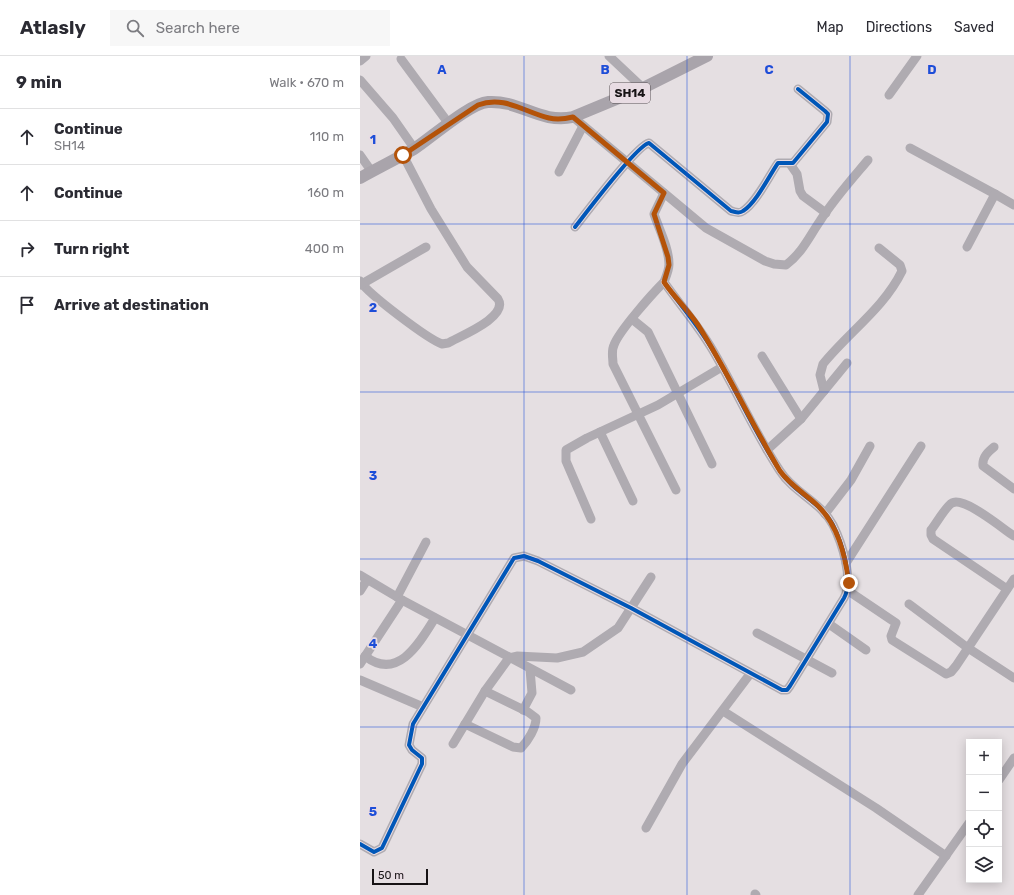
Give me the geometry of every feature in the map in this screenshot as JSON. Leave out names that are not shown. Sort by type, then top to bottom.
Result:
[{"type":"main road","name":"SH14","points":[[360,178],[403,155],[469,109],[486,102],[514,105],[549,118],[564,119],[573,117],[643,88],[707,56]]},
{"type":"street","points":[[360,60],[366,56]]},
{"type":"street","points":[[609,56],[643,88]]},
{"type":"street","points":[[889,95],[917,56]]},
{"type":"street","points":[[401,59],[449,124]]},
{"type":"street","points":[[360,80],[393,118],[414,148]]},
{"type":"street","points":[[575,227],[628,162],[644,144],[649,143],[731,210],[737,213],[742,212],[749,205],[778,163],[794,163],[827,122],[828,118],[825,111],[798,89]]},
{"type":"street","points":[[573,117],[706,228],[765,261],[774,264],[786,265],[794,259],[826,212],[868,160]]},
{"type":"street","points":[[559,172],[583,126]]},
{"type":"street","points":[[910,148],[1014,205]]},
{"type":"street","points":[[360,154],[372,172]]},
{"type":"street","points":[[403,155],[431,209],[467,266],[500,303],[500,308],[486,322],[448,343],[442,344],[435,340],[397,313],[361,283],[426,247]]},
{"type":"street","points":[[790,164],[797,174],[800,191],[803,196],[826,212]]},
{"type":"street","points":[[664,193],[654,214],[668,257],[669,265],[664,282],[632,319],[614,346],[612,355],[613,364],[676,490]]},
{"type":"street","points":[[967,247],[995,194]]},
{"type":"street","points":[[824,391],[820,375],[823,364],[881,302],[893,287],[902,271],[900,265],[879,248]]},
{"type":"street","points":[[360,844],[374,852],[379,851],[382,848],[418,774],[422,758],[412,750],[409,745],[413,724],[514,558],[518,556],[524,556],[538,561],[630,608],[779,690],[787,690],[829,624],[847,590],[849,583],[846,563],[834,527],[816,504],[786,480],[767,450],[722,367],[696,323],[664,282]]},
{"type":"street","points":[[632,319],[648,332],[712,464]]},
{"type":"street","points":[[762,356],[801,419]]},
{"type":"street","points":[[767,450],[801,419],[846,363]]},
{"type":"street","points":[[591,519],[565,457],[566,450],[571,446],[639,414],[722,367]]},
{"type":"street","points":[[600,432],[633,502]]},
{"type":"street","points":[[825,514],[851,480],[870,446]]},
{"type":"street","points":[[846,563],[921,446]]},
{"type":"street","points":[[994,446],[984,456],[982,460],[983,466],[1014,489]]},
{"type":"street","points":[[1007,589],[933,539],[931,530],[950,503],[956,501],[968,505],[1014,536]]},
{"type":"street","points":[[360,664],[400,599],[426,542]]},
{"type":"street","points":[[453,744],[484,691],[509,658],[517,656],[557,658],[582,652],[618,628],[651,577]]},
{"type":"street","points":[[360,591],[364,578],[435,618],[571,690]]},
{"type":"street","points":[[847,590],[896,623],[891,636],[892,640],[946,674],[951,672],[1014,579]]},
{"type":"street","points":[[909,604],[968,648],[1013,673]]},
{"type":"street","points":[[365,656],[380,665],[387,665],[402,659],[414,650],[435,618]]},
{"type":"street","points":[[829,624],[866,650]]},
{"type":"street","points":[[757,633],[832,673]]},
{"type":"street","points":[[523,710],[532,693],[530,669]]},
{"type":"street","points":[[646,828],[676,774],[750,674]]},
{"type":"street","points":[[360,680],[423,707]]},
{"type":"street","points":[[465,724],[508,746],[521,748],[525,743],[536,722],[536,718],[532,714],[484,691]]},
{"type":"street","points":[[723,711],[876,808],[946,856]]},
{"type":"street","points":[[1002,776],[1014,758]]},
{"type":"street","points":[[918,895],[966,826]]},
{"type":"cycle path","points":[[575,227],[623,167],[634,155],[649,143],[731,211],[739,213],[742,212],[753,202],[778,163],[793,163],[827,122],[828,114],[798,89]]},
{"type":"cycle path","points":[[360,844],[374,852],[382,848],[422,764],[422,758],[412,750],[409,745],[413,724],[514,558],[524,556],[538,561],[631,608],[782,690],[787,690],[790,686],[844,598],[848,582],[846,562],[840,541],[833,525],[822,510],[792,485],[780,471],[712,349],[664,282]]},
{"type":"route","points":[[403,155],[469,109],[486,102],[497,102],[514,105],[549,118],[564,119],[573,117],[664,193],[654,214],[668,257],[669,265],[664,282],[696,323],[713,350],[760,439],[786,480],[816,504],[829,518],[834,527],[846,563],[849,583]]}]
